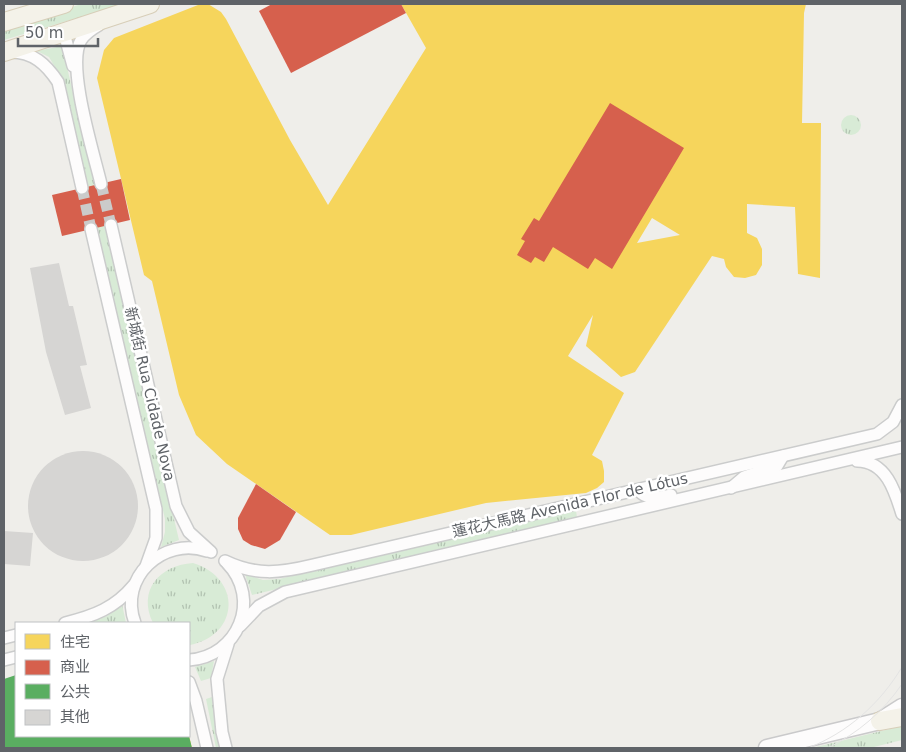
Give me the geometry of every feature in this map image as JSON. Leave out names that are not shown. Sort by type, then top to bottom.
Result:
[{"type":"main road","points":[[4,22],[64,4]]},
{"type":"main road","points":[[4,52],[150,4]]},
{"type":"main road","points":[[880,721],[902,707]]},
{"type":"main road","points":[[767,748],[902,717]]},
{"type":"street","points":[[80,90],[76,58],[81,41],[89,31],[113,17]]},
{"type":"street","points":[[64,33],[80,90],[102,184]]},
{"type":"street","points":[[4,52],[20,52],[36,57],[49,68],[58,82],[82,188]]},
{"type":"street","name":"新城街 Rua Cidade Nova","points":[[111,225],[176,506],[189,532],[211,552]]},
{"type":"street","name":"新城街 Rua Cidade Nova","points":[[91,229],[156,508],[156,538],[146,566]]},
{"type":"street","name":"蓮花大馬路 Avenida Flor de Lótus","points":[[225,561],[252,571],[282,572],[638,490],[877,434],[893,422],[902,404]]},
{"type":"street","name":"蓮花大馬路 Avenida Flor de Lótus","points":[[228,642],[259,606],[285,592],[723,491],[902,447]]},
{"type":"street","points":[[638,490],[647,497],[652,498],[703,488],[723,491],[744,477],[777,466],[783,456]]},
{"type":"street","points":[[847,461],[864,461],[880,469],[892,487],[902,514]]},
{"type":"street","points":[[68,622],[103,612],[121,599],[136,582],[146,566],[162,553],[176,548],[192,547],[211,552],[225,561],[236,574],[243,591],[244,609],[240,626]]},
{"type":"street","points":[[136,582],[132,606],[136,622]]},
{"type":"street","points":[[190,660],[215,654],[228,642]]},
{"type":"street","points":[[226,748],[222,732],[217,679],[228,642]]},
{"type":"street","points":[[190,685],[196,701],[207,748]]},
{"type":"street","points":[[221,748],[220,737],[222,732]]},
{"type":"green space","points":[[81,4],[123,4],[4,40],[4,31]]},
{"type":"green space","points":[[62,46],[179,540],[161,547],[165,532],[165,519],[62,79],[49,57],[37,51]]},
{"type":"green space","points":[[847,115],[855,115],[861,121],[861,129],[855,135],[847,135],[841,129],[841,121]]},
{"type":"green space","points":[[576,510],[577,518],[252,595],[245,574],[263,580],[279,579]]},
{"type":"green space","points":[[193,563],[209,570],[220,581],[227,593],[229,606],[226,619],[218,630],[206,639],[190,645],[190,622],[153,622],[149,611],[148,600],[150,590],[155,581],[162,574],[181,565]]},
{"type":"green space","points":[[122,604],[126,622],[89,622],[107,616]]},
{"type":"green space","points":[[214,661],[211,678],[201,681],[195,667]]},
{"type":"green space","points":[[215,696],[225,748],[216,748],[206,699]]},
{"type":"green space","points":[[902,726],[902,740],[870,748],[812,748]]},
{"type":"building: 住宅","points":[[208,4],[221,12],[226,19],[290,140],[328,205],[426,48],[401,4],[806,4],[804,13],[802,123],[821,123],[820,278],[798,274],[795,207],[747,204],[747,233],[757,238],[762,249],[762,265],[756,275],[745,278],[734,277],[726,267],[724,259],[712,256],[635,372],[621,377],[586,346],[593,315],[568,356],[624,393],[592,455],[602,461],[604,471],[604,482],[597,488],[586,493],[486,503],[351,535],[330,535],[227,464],[196,435],[179,395],[152,281],[144,275],[97,78],[104,50],[114,38],[198,5]],"holes":[[[652,218],[680,235],[637,243]]]},
{"type":"building: 住宅","points":[[15,691],[15,737],[36,737],[4,746],[4,694]]},
{"type":"building: 住宅","points":[[152,737],[189,737],[192,748],[153,748]]},
{"type":"building: 商业","points":[[272,4],[401,4],[406,13],[291,73],[259,11]]},
{"type":"building: 商业","points":[[610,103],[684,148],[612,269],[595,258],[588,269],[553,247],[544,262],[535,257],[531,263],[517,255],[525,241],[521,239],[534,218],[539,221]]},
{"type":"building: 商业","points":[[121,179],[130,220],[62,236],[52,195]]},
{"type":"building: 商业","points":[[256,484],[296,512],[280,540],[265,549],[251,545],[243,540],[238,529],[238,518]]},
{"type":"building: 公共","points":[[15,675],[15,737],[189,737],[192,748],[4,748],[4,679]]},
{"type":"building: 其他","points":[[59,263],[69,306],[73,306],[87,365],[80,366],[91,408],[65,415],[46,352],[30,268]]},
{"type":"building: 其他","points":[[83,451],[104,455],[122,467],[134,485],[138,506],[134,527],[122,545],[104,557],[83,561],[62,557],[44,545],[32,527],[28,506],[32,485],[44,467],[62,455]]},
{"type":"building: 其他","points":[[4,531],[33,533],[30,566],[4,564]]},
{"type":"tunnel","points":[[101,184],[111,225]]},
{"type":"tunnel","points":[[82,188],[91,229]]},
{"type":"tram line","points":[[808,748],[836,734],[861,716],[884,693],[902,667]]},
{"type":"tram line","points":[[828,748],[860,729],[887,704],[902,684]]}]
